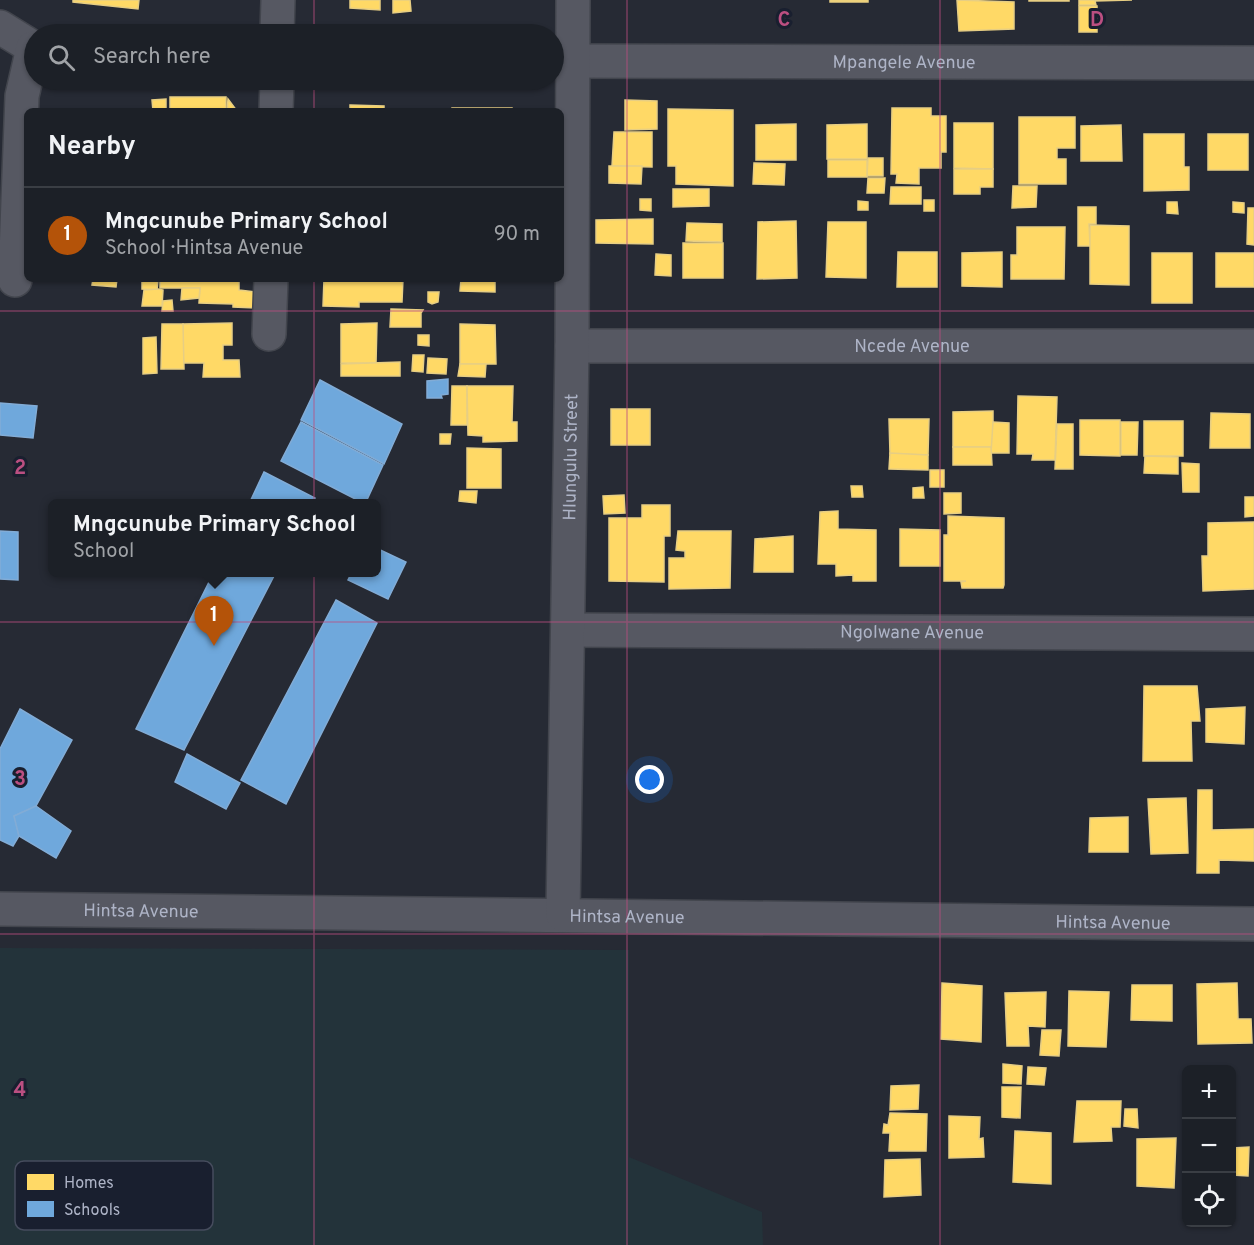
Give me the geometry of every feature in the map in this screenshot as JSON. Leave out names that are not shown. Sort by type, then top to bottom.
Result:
[{"type":"street","points":[[278,0],[278,24]]},
{"type":"street","name":"Hlungulu Street","points":[[564,55],[573,0]]},
{"type":"street","points":[[0,27],[24,42]]},
{"type":"street","name":"Mpangele Avenue","points":[[564,61],[1254,63]]},
{"type":"street","points":[[15,280],[24,88]]},
{"type":"street","points":[[276,108],[277,90]]},
{"type":"street","name":"Hlungulu Street","points":[[563,915],[572,346],[564,90]]},
{"type":"street","points":[[269,334],[271,282]]},
{"type":"street","name":"Ncede Avenue","points":[[572,346],[1254,345]]},
{"type":"street","name":"Ngolwane Avenue","points":[[568,630],[1254,634]]},
{"type":"street","name":"Hintsa Avenue","points":[[0,909],[1254,924]]},
{"type":"shaded area","points":[[0,948],[629,950],[629,1157],[762,1212],[763,1245],[0,1245]]},
{"type":"building: Homes","points":[[73,0],[139,0],[138,9],[73,2]]},
{"type":"building: Homes","points":[[350,0],[380,0],[380,10],[350,8]]},
{"type":"building: Homes","points":[[393,0],[410,0],[411,11],[393,13]]},
{"type":"building: Homes","points":[[830,0],[868,0],[868,2],[830,2]]},
{"type":"building: Homes","points":[[957,0],[1014,2],[1014,29],[959,31]]},
{"type":"building: Homes","points":[[1069,0],[1069,1],[1029,1]]},
{"type":"building: Homes","points":[[1079,0],[1132,0],[1095,1],[1096,5],[1079,5]]},
{"type":"building: Homes","points":[[1079,6],[1097,6],[1097,32],[1079,32]]},
{"type":"building: Homes","points":[[170,97],[226,97],[226,108],[170,108]]},
{"type":"building: Homes","points":[[166,99],[166,108],[153,108],[152,100]]},
{"type":"building: Homes","points":[[228,99],[235,108],[227,108]]},
{"type":"building: Homes","points":[[625,100],[657,101],[657,129],[625,130]]},
{"type":"building: Homes","points":[[350,105],[384,106],[384,108],[350,108]]},
{"type":"building: Homes","points":[[892,108],[931,108],[931,116],[946,116],[946,152],[941,152],[941,168],[919,168],[919,184],[896,183],[897,174],[891,174]]},
{"type":"building: Homes","points":[[668,109],[733,110],[733,186],[676,184],[676,166],[668,166]]},
{"type":"building: Homes","points":[[1019,117],[1075,117],[1075,148],[1057,148],[1057,159],[1066,159],[1066,184],[1019,184]]},
{"type":"building: Homes","points":[[954,123],[993,123],[993,169],[954,168]]},
{"type":"building: Homes","points":[[796,124],[796,160],[756,160],[756,125]]},
{"type":"building: Homes","points":[[867,124],[867,159],[827,159],[827,125]]},
{"type":"building: Homes","points":[[1121,125],[1122,161],[1081,161],[1081,126]]},
{"type":"building: Homes","points":[[614,132],[652,132],[652,167],[612,166]]},
{"type":"building: Homes","points":[[1144,134],[1184,134],[1184,167],[1189,167],[1189,190],[1144,191]]},
{"type":"building: Homes","points":[[1208,134],[1248,134],[1248,170],[1208,170]]},
{"type":"building: Homes","points":[[868,158],[883,158],[883,176],[867,176]]},
{"type":"building: Homes","points":[[828,160],[867,160],[867,177],[828,177]]},
{"type":"building: Homes","points":[[754,163],[785,164],[784,185],[753,184]]},
{"type":"building: Homes","points":[[609,166],[642,166],[641,184],[609,183]]},
{"type":"building: Homes","points":[[954,169],[993,169],[993,187],[980,187],[980,194],[954,194]]},
{"type":"building: Homes","points":[[868,178],[885,178],[884,193],[867,193]]},
{"type":"building: Homes","points":[[1013,186],[1037,186],[1036,207],[1012,208]]},
{"type":"building: Homes","points":[[891,187],[921,187],[921,204],[890,204]]},
{"type":"building: Homes","points":[[673,189],[709,189],[709,206],[673,207]]},
{"type":"building: Homes","points":[[640,199],[651,199],[651,211],[640,210]]},
{"type":"building: Homes","points":[[924,200],[934,200],[934,211],[924,211]]},
{"type":"building: Homes","points":[[858,201],[868,202],[868,210],[858,210]]},
{"type":"building: Homes","points":[[1167,202],[1177,202],[1178,214],[1167,213]]},
{"type":"building: Homes","points":[[1233,202],[1244,203],[1244,213],[1233,212]]},
{"type":"building: Homes","points":[[1078,207],[1096,207],[1096,224],[1089,224],[1090,246],[1078,246]]},
{"type":"building: Homes","points":[[1248,208],[1254,208],[1254,245],[1247,244]]},
{"type":"building: Homes","points":[[653,219],[653,244],[596,243],[596,220]]},
{"type":"building: Homes","points":[[796,221],[797,278],[757,279],[758,222]]},
{"type":"building: Homes","points":[[828,222],[866,222],[866,278],[826,277]]},
{"type":"building: Homes","points":[[687,223],[722,224],[722,242],[686,241]]},
{"type":"building: Homes","points":[[1090,225],[1129,226],[1129,285],[1090,284]]},
{"type":"building: Homes","points":[[1017,227],[1065,227],[1064,279],[1011,279],[1011,255],[1017,255]]},
{"type":"building: Homes","points":[[683,243],[723,243],[723,278],[683,278]]},
{"type":"building: Homes","points":[[898,252],[937,252],[937,287],[897,287]]},
{"type":"building: Homes","points":[[1002,252],[1002,287],[962,286],[962,253]]},
{"type":"building: Homes","points":[[1152,253],[1192,253],[1192,303],[1152,303]]},
{"type":"building: Homes","points":[[1216,253],[1254,253],[1254,287],[1216,287]]},
{"type":"building: Homes","points":[[656,254],[671,255],[671,276],[655,275]]},
{"type":"building: Homes","points":[[92,282],[117,282],[116,287],[92,285]]},
{"type":"building: Homes","points":[[142,282],[158,282],[157,290],[142,289]]},
{"type":"building: Homes","points":[[160,282],[239,282],[239,290],[257,292],[257,308],[233,307],[233,304],[199,303],[200,288],[160,288]]},
{"type":"building: Homes","points":[[324,282],[403,282],[402,302],[359,302],[359,307],[323,306]]},
{"type":"building: Homes","points":[[461,282],[495,282],[495,292],[460,291]]},
{"type":"building: Homes","points":[[182,288],[200,288],[199,298],[181,300]]},
{"type":"building: Homes","points":[[144,290],[163,290],[162,306],[142,306]]},
{"type":"building: Homes","points":[[428,292],[439,292],[438,302],[432,304],[428,302]]},
{"type":"building: Homes","points":[[172,300],[173,311],[162,311],[163,301]]},
{"type":"building: Homes","points":[[391,309],[423,310],[421,327],[390,327]]},
{"type":"building: Homes","points":[[232,323],[232,345],[223,345],[223,360],[239,360],[240,377],[203,377],[204,363],[183,363],[183,324]]},
{"type":"building: Homes","points":[[377,323],[376,363],[341,363],[341,324]]},
{"type":"building: Homes","points":[[162,324],[183,324],[184,369],[161,369]]},
{"type":"building: Homes","points":[[460,324],[495,325],[496,364],[460,364]]},
{"type":"building: Homes","points":[[418,335],[429,335],[429,346],[418,345]]},
{"type":"building: Homes","points":[[156,337],[157,373],[143,374],[143,338]]},
{"type":"building: Homes","points":[[413,355],[424,355],[423,372],[412,371]]},
{"type":"building: Homes","points":[[428,358],[447,359],[446,374],[427,373]]},
{"type":"building: Homes","points":[[400,362],[400,376],[341,376],[341,364]]},
{"type":"building: Homes","points":[[460,364],[486,364],[485,377],[458,376]]},
{"type":"building: Homes","points":[[452,386],[467,386],[467,425],[451,425]]},
{"type":"building: Homes","points":[[467,386],[513,386],[512,422],[517,422],[517,441],[483,442],[483,436],[468,435]]},
{"type":"building: Homes","points":[[1018,396],[1057,397],[1055,460],[1032,460],[1033,454],[1017,454]]},
{"type":"building: Homes","points":[[611,409],[650,409],[650,445],[611,445]]},
{"type":"building: Homes","points":[[993,411],[993,447],[953,447],[953,412]]},
{"type":"building: Homes","points":[[1211,413],[1250,414],[1250,448],[1210,448]]},
{"type":"building: Homes","points":[[889,419],[929,419],[928,455],[890,454]]},
{"type":"building: Homes","points":[[1080,420],[1120,420],[1120,456],[1080,455]]},
{"type":"building: Homes","points":[[1144,421],[1183,421],[1183,456],[1144,456]]},
{"type":"building: Homes","points":[[993,422],[1009,423],[1009,453],[991,453]]},
{"type":"building: Homes","points":[[1121,422],[1138,422],[1137,455],[1121,455]]},
{"type":"building: Homes","points":[[1057,424],[1073,424],[1073,469],[1055,469]]},
{"type":"building: Homes","points":[[440,434],[451,434],[450,444],[440,444]]},
{"type":"building: Homes","points":[[953,447],[991,447],[992,465],[953,465]]},
{"type":"building: Homes","points":[[467,448],[501,449],[501,488],[467,488]]},
{"type":"building: Homes","points":[[890,453],[928,455],[928,470],[889,469]]},
{"type":"building: Homes","points":[[1145,456],[1178,457],[1178,474],[1144,473]]},
{"type":"building: Homes","points":[[1182,463],[1199,464],[1199,492],[1183,492]]},
{"type":"building: Homes","points":[[930,470],[944,470],[944,487],[930,487]]},
{"type":"building: Homes","points":[[851,486],[862,486],[863,497],[852,497]]},
{"type":"building: Homes","points":[[923,487],[924,498],[913,498],[913,488]]},
{"type":"building: Homes","points":[[460,491],[477,491],[476,503],[459,501]]},
{"type":"building: Homes","points":[[944,493],[961,493],[961,513],[944,514]]},
{"type":"building: Homes","points":[[624,495],[625,513],[604,514],[603,496]]},
{"type":"building: Homes","points":[[1245,497],[1254,497],[1254,516],[1245,517]]},
{"type":"building: Homes","points":[[642,505],[670,505],[670,536],[664,536],[664,582],[609,581],[609,518],[642,518]]},
{"type":"building: Homes","points":[[838,511],[838,529],[876,530],[876,581],[853,581],[853,575],[836,576],[836,564],[818,564],[820,512]]},
{"type":"building: Homes","points":[[948,516],[1004,518],[1003,588],[962,588],[961,582],[966,581],[944,581],[944,535],[948,535]]},
{"type":"building: Homes","points":[[1254,522],[1254,589],[1203,591],[1202,556],[1208,556],[1208,523]]},
{"type":"building: Homes","points":[[900,529],[940,530],[940,566],[900,566]]},
{"type":"building: Homes","points":[[678,531],[731,531],[730,588],[669,589],[669,558],[685,558],[685,551],[676,550]]},
{"type":"building: Homes","points":[[793,536],[793,572],[754,572],[755,539]]},
{"type":"building: Homes","points":[[1144,686],[1197,686],[1200,721],[1191,721],[1192,761],[1143,761]]},
{"type":"building: Homes","points":[[1245,707],[1244,744],[1206,742],[1206,709]]},
{"type":"building: Homes","points":[[1198,790],[1212,790],[1212,830],[1254,829],[1254,861],[1219,860],[1219,873],[1197,873]]},
{"type":"building: Homes","points":[[1186,798],[1188,853],[1151,854],[1148,799]]},
{"type":"building: Homes","points":[[1128,817],[1128,852],[1089,852],[1090,818]]},
{"type":"building: Homes","points":[[942,983],[982,986],[981,1042],[941,1039]]},
{"type":"building: Homes","points":[[1237,983],[1238,1019],[1251,1019],[1252,1043],[1198,1044],[1197,984]]},
{"type":"building: Homes","points":[[1132,985],[1172,985],[1172,1021],[1131,1020]]},
{"type":"building: Homes","points":[[1069,991],[1109,992],[1106,1047],[1068,1046]]},
{"type":"building: Homes","points":[[1046,992],[1045,1027],[1028,1026],[1029,1046],[1007,1046],[1005,993]]},
{"type":"building: Homes","points":[[1042,1030],[1061,1030],[1059,1056],[1040,1055]]},
{"type":"building: Homes","points":[[1003,1064],[1022,1066],[1021,1084],[1003,1083]]},
{"type":"building: Homes","points":[[1028,1067],[1046,1068],[1044,1085],[1027,1084]]},
{"type":"building: Homes","points":[[919,1085],[918,1109],[890,1110],[891,1086]]},
{"type":"building: Homes","points":[[1002,1087],[1021,1087],[1020,1118],[1002,1117]]},
{"type":"building: Homes","points":[[1077,1101],[1121,1101],[1120,1127],[1111,1127],[1112,1141],[1074,1142]]},
{"type":"building: Homes","points":[[1125,1109],[1137,1109],[1138,1128],[1124,1126]]},
{"type":"building: Homes","points":[[890,1113],[927,1114],[926,1151],[889,1151],[890,1133],[883,1133],[884,1124],[888,1125]]},
{"type":"building: Homes","points":[[949,1116],[980,1117],[979,1139],[983,1138],[984,1157],[949,1158]]},
{"type":"building: Homes","points":[[1015,1131],[1051,1133],[1051,1184],[1013,1182]]},
{"type":"building: Homes","points":[[1176,1138],[1174,1188],[1137,1186],[1137,1139]]},
{"type":"building: Homes","points":[[1249,1147],[1248,1176],[1236,1175],[1236,1148]]},
{"type":"building: Homes","points":[[920,1159],[921,1195],[884,1197],[885,1160]]},
{"type":"building: Schools","points":[[448,379],[448,394],[441,395],[442,398],[427,398],[427,381]]},
{"type":"building: Schools","points":[[320,380],[402,424],[384,464],[301,420]]},
{"type":"building: Schools","points":[[0,403],[37,406],[33,438],[0,435]]},
{"type":"building: Schools","points":[[301,422],[383,465],[367,499],[355,499],[281,461]]},
{"type":"building: Schools","points":[[264,472],[315,498],[314,499],[251,499]]},
{"type":"building: Schools","points":[[0,531],[18,532],[18,580],[0,579]]},
{"type":"building: Schools","points":[[381,550],[406,562],[388,599],[348,580],[350,577],[381,577]]},
{"type":"building: Schools","points":[[212,577],[273,577],[184,750],[136,729]]},
{"type":"building: Schools","points":[[336,600],[377,623],[286,804],[241,780]]},
{"type":"building: Schools","points":[[20,709],[72,740],[36,806],[14,816],[19,836],[13,846],[0,840],[0,749]]},
{"type":"building: Schools","points":[[187,754],[240,783],[226,809],[175,782]]},
{"type":"building: Schools","points":[[36,806],[71,831],[56,858],[19,836],[14,816]]},
{"type":"place","name":"Mngcunube Primary School","points":[[214,646]]}]
